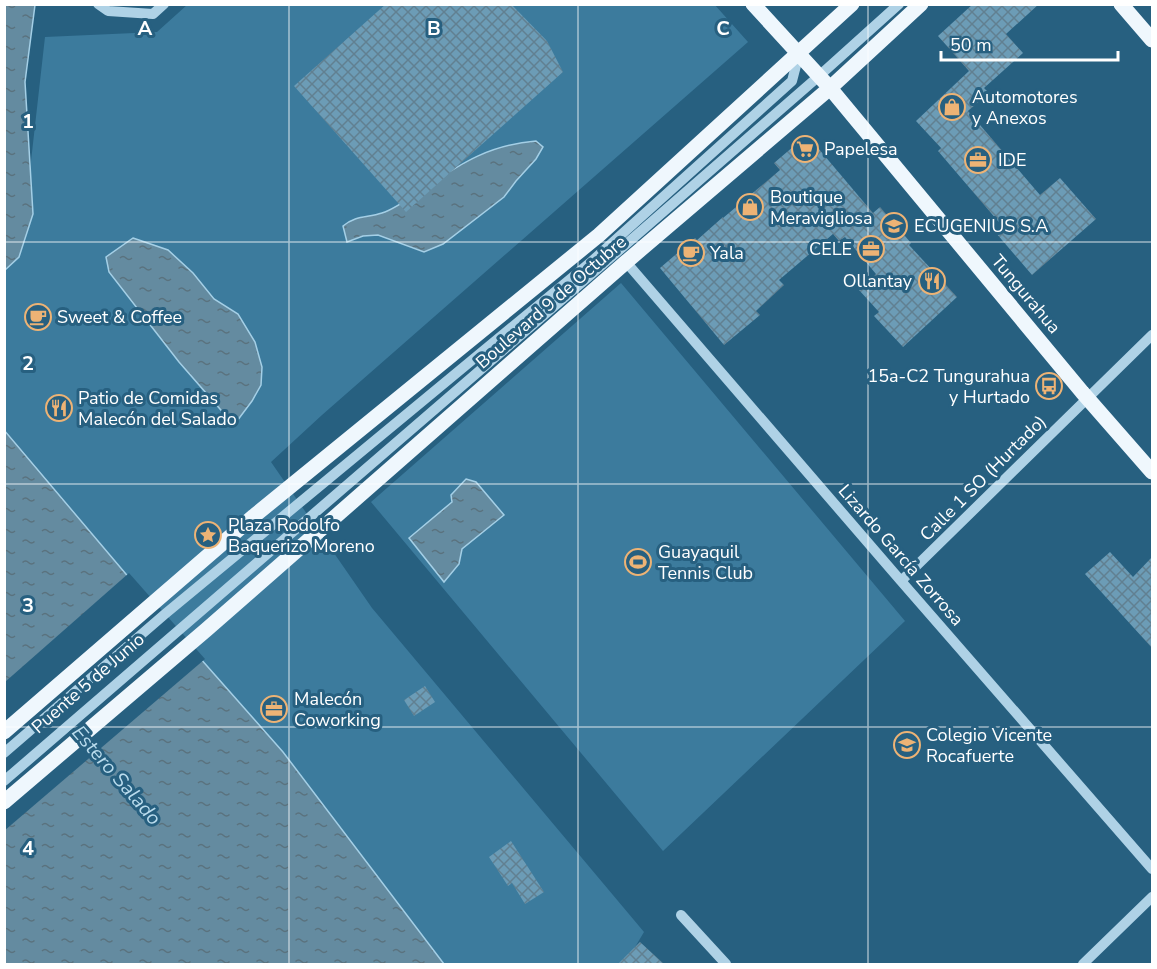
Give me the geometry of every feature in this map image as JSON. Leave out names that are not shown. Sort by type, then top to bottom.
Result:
[{"type":"main road","name":"Tungurahua","points":[[753,4],[831,88],[1152,472]]},
{"type":"main road","name":"Boulevard 9 de Octubre","points":[[172,588],[254,516],[599,235],[852,4]]},
{"type":"main road","name":"Boulevard 9 de Octubre","points":[[206,630],[626,262],[831,88],[921,4]]},
{"type":"main road","points":[[1121,4],[1152,40]]},
{"type":"main road","name":"Puente 5 de Junio","points":[[4,732],[172,588]]},
{"type":"main road","name":"Puente 5 de Junio","points":[[4,802],[206,630]]},
{"type":"street","points":[[98,4],[108,11],[153,14],[164,4]]},
{"type":"street","name":"Boulevard 9 de Octubre","points":[[196,614],[819,76],[899,4]]},
{"type":"street","name":"Boulevard 9 de Octubre","points":[[165,614],[592,261],[792,81],[799,54]]},
{"type":"street","name":"Lizardo García Zorrosa","points":[[626,262],[1152,869]]},
{"type":"street","name":"Calle 1 SO (Hurtado)","points":[[901,581],[1152,335]]},
{"type":"street","name":"Puente 5 de Junio","points":[[4,753],[165,614]]},
{"type":"street","name":"Puente 5 de Junio","points":[[4,781],[196,614]]},
{"type":"street","points":[[1083,964],[1152,897]]},
{"type":"street","points":[[681,915],[726,964]]},
{"type":"shaded area","name":"Plaza Rodolfo Baquerizo Moreno","points":[[714,4],[748,42],[271,462],[372,608],[644,932],[625,964],[444,964],[296,775],[5,430],[4,270],[19,257],[33,214],[30,170],[45,37],[157,32],[187,5]]},
{"type":"shaded area","name":"Guayaquil Tennis Club","points":[[621,283],[905,621],[663,851],[371,502]]},
{"type":"water","points":[[5,4],[35,5],[25,82],[33,214],[19,257],[5,270]]},
{"type":"water","points":[[536,141],[543,147],[536,159],[504,197],[443,244],[424,252],[378,235],[363,236],[347,242],[343,226],[348,222],[393,208],[478,156],[505,146]]},
{"type":"water","points":[[133,238],[168,250],[193,273],[214,299],[238,314],[255,342],[262,367],[261,385],[234,425],[179,362],[109,272],[106,257]]},
{"type":"water","name":"Estero Salado","points":[[4,430],[131,580],[283,752],[444,964],[5,964]]},
{"type":"water","points":[[466,479],[476,482],[504,515],[462,549],[459,564],[444,582],[409,538],[452,502],[451,495]]},
{"type":"pier","points":[[129,573],[205,659],[4,831],[5,682]]},
{"type":"building","points":[[386,4],[511,4],[547,41],[563,72],[406,212],[294,86]]},
{"type":"building","points":[[973,4],[1039,4],[1006,34],[1023,53],[984,88],[989,93],[968,111],[1040,195],[1060,178],[1096,219],[1032,275],[996,233],[1003,227],[938,151],[941,148],[916,121],[969,71],[938,36]]},
{"type":"building","points":[[807,135],[873,213],[880,207],[911,243],[909,245],[957,297],[903,347],[874,316],[879,312],[859,290],[876,274],[845,237],[839,241],[833,234],[779,280],[784,285],[756,311],[760,315],[724,345],[660,268],[780,170],[774,163]]},
{"type":"building","points":[[1110,552],[1133,577],[1152,557],[1152,648],[1085,574]]},
{"type":"building","points":[[425,686],[435,702],[414,716],[404,700]]},
{"type":"building","points":[[511,841],[544,892],[525,904],[512,883],[508,886],[489,857]]},
{"type":"building","points":[[640,942],[664,964],[618,964]]},
{"type":"place","name":"Automotores y Anexos","points":[[952,107]]},
{"type":"place","name":"Papelesa","points":[[805,149]]},
{"type":"place","name":"IDE","points":[[978,160]]},
{"type":"place","name":"Boutique Meravigliosa","points":[[750,207]]},
{"type":"place","name":"ECUGENIUS S.A","points":[[894,226]]},
{"type":"place","name":"CELE","points":[[871,249]]},
{"type":"place","name":"Yala","points":[[691,253]]},
{"type":"place","name":"Ollantay","points":[[932,281]]},
{"type":"place","name":"Sweet & Coffee","points":[[38,317]]},
{"type":"place","name":"15a-C2 Tungurahua y Hurtado","points":[[1049,386]]},
{"type":"place","name":"Patio de Comidas Malecón del Salado","points":[[59,408]]},
{"type":"place","name":"Plaza Rodolfo Baquerizo Moreno","points":[[208,535]]},
{"type":"place","name":"Guayaquil Tennis Club","points":[[638,562]]},
{"type":"place","name":"Malecón Coworking","points":[[274,709]]},
{"type":"place","name":"Colegio Vicente Rocafuerte","points":[[907,745]]}]
